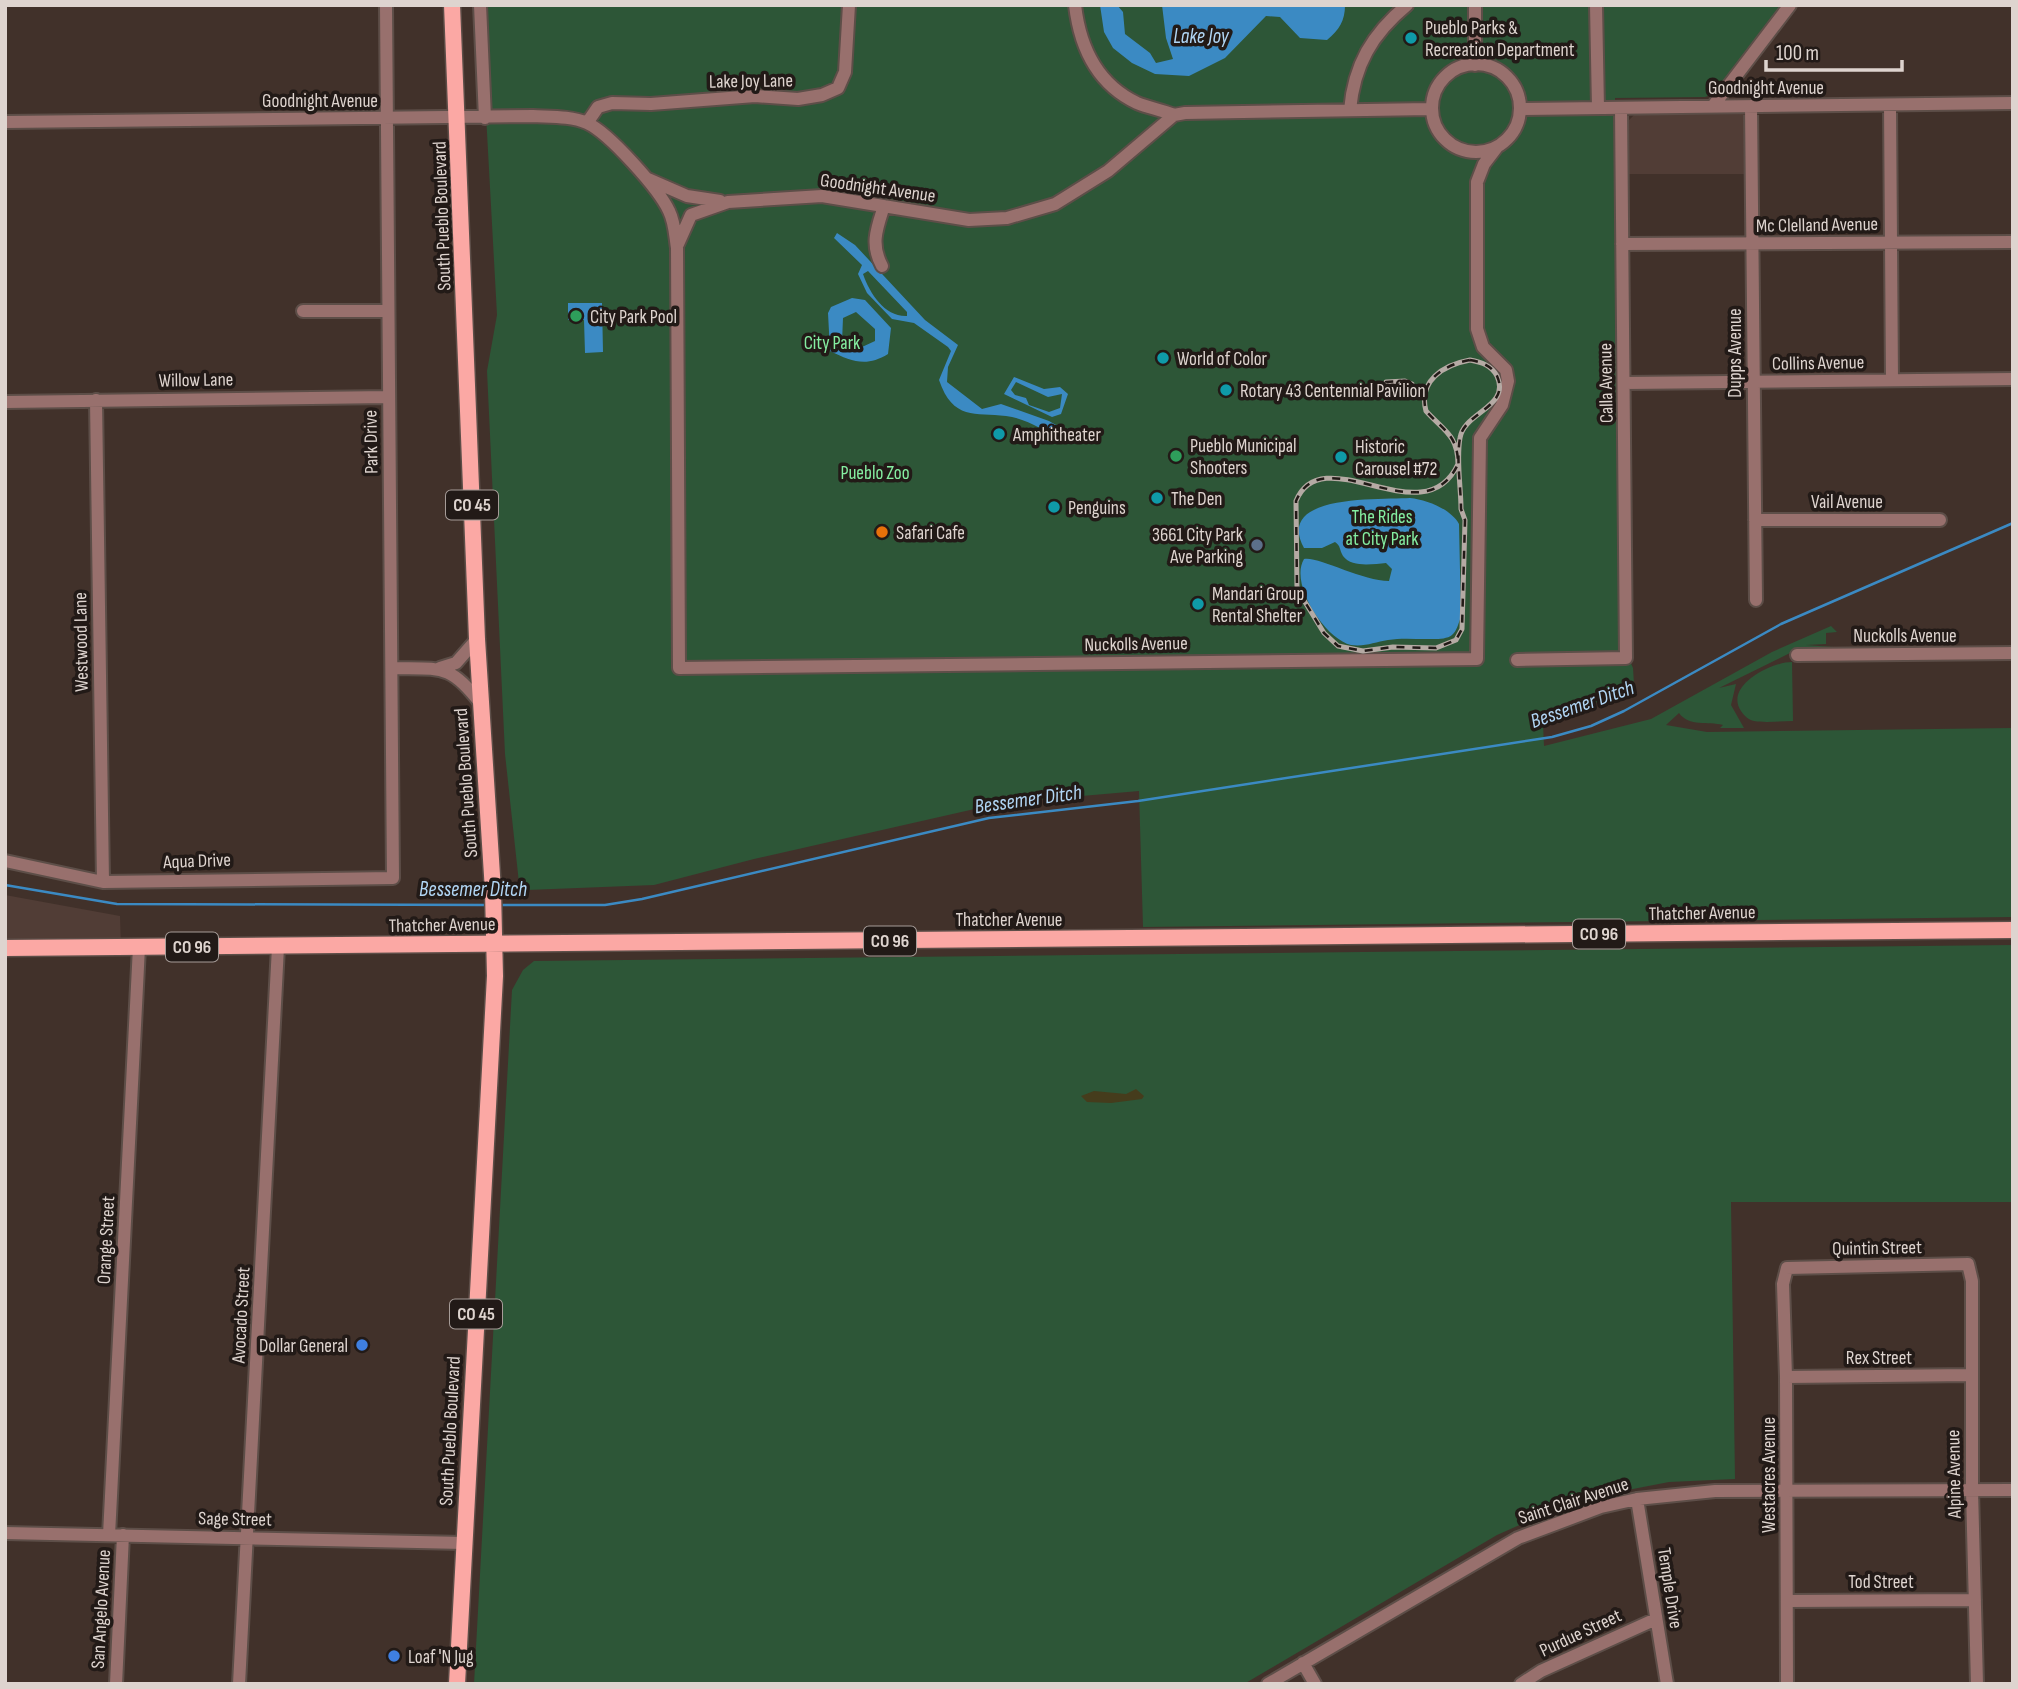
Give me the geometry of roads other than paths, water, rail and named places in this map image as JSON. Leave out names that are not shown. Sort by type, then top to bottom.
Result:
[{"type":"main road","name":"South Pueblo Boulevard","points":[[452,5],[477,639],[494,916],[457,1684]]},
{"type":"main road","name":"Thatcher Avenue","points":[[5,948],[2013,930]]},
{"type":"street","name":"Park Drive","points":[[386,5],[393,878]]},
{"type":"street","points":[[480,5],[485,118]]},
{"type":"street","name":"Lake Joy Lane","points":[[587,123],[598,107],[612,103],[651,104],[755,96],[798,99],[822,95],[838,88],[845,72],[849,5]]},
{"type":"street","points":[[1075,5],[1084,49],[1097,71],[1115,90],[1139,104],[1174,115],[1430,109]]},
{"type":"street","points":[[1350,110],[1357,71],[1369,45],[1387,22],[1407,5]]},
{"type":"street","points":[[1475,5],[1475,65]]},
{"type":"street","points":[[1596,5],[1598,108]]},
{"type":"street","points":[[1713,106],[1790,5]]},
{"type":"street","points":[[1475,65],[1495,69],[1508,78],[1518,95],[1520,109],[1514,133],[1497,147],[1473,152],[1448,142],[1433,120],[1430,109],[1441,81],[1452,71],[1475,65]]},
{"type":"street","name":"Goodnight Avenue","points":[[1520,109],[2013,103]]},
{"type":"street","points":[[1889,105],[1892,380]]},
{"type":"street","name":"Dupps Avenue","points":[[1751,106],[1756,600]]},
{"type":"street","name":"Calla Avenue","points":[[1517,660],[1626,658],[1621,108]]},
{"type":"street","name":"Goodnight Avenue","points":[[677,248],[691,215],[728,202],[822,196],[970,220],[1007,218],[1055,204],[1108,171],[1174,115]]},
{"type":"street","name":"Goodnight Avenue","points":[[5,122],[565,118],[587,123]]},
{"type":"street","points":[[587,123],[647,178],[671,214],[677,248]]},
{"type":"street","name":"Nuckolls Avenue","points":[[677,248],[679,668],[1477,659],[1480,438],[1508,392],[1506,370],[1483,346],[1477,330],[1477,182],[1479,172],[1497,147]]},
{"type":"street","points":[[647,178],[687,196],[728,202]]},
{"type":"street","points":[[882,266],[874,251],[874,235],[884,206]]},
{"type":"street","name":"Mc Clelland Avenue","points":[[1622,244],[2013,242]]},
{"type":"street","points":[[303,311],[388,311]]},
{"type":"street","name":"Collins Avenue","points":[[1625,383],[2013,379]]},
{"type":"street","name":"Willow Lane","points":[[5,402],[388,397]]},
{"type":"street","name":"Westwood Lane","points":[[96,400],[103,882]]},
{"type":"street","name":"Vail Avenue","points":[[1755,520],[1940,520]]},
{"type":"street","points":[[392,668],[438,668],[456,663],[477,639]]},
{"type":"street","name":"Nuckolls Avenue","points":[[1797,655],[2013,653]]},
{"type":"street","points":[[438,668],[460,678],[481,704]]},
{"type":"street","name":"Aqua Drive","points":[[5,861],[103,882],[393,878]]},
{"type":"street","name":"Orange Street","points":[[109,1535],[139,947]]},
{"type":"street","name":"Avocado Street","points":[[239,1684],[278,947]]},
{"type":"street","name":"Quintin Street","points":[[1787,1268],[1968,1264]]},
{"type":"street","name":"Alpine Avenue","points":[[1968,1264],[1972,1281],[1972,1490],[1977,1684]]},
{"type":"street","name":"Westacres Avenue","points":[[1787,1268],[1783,1284],[1787,1377],[1787,1684]]},
{"type":"street","name":"Rex Street","points":[[1787,1377],[1971,1375]]},
{"type":"street","name":"Saint Clair Avenue","points":[[1268,1684],[1518,1538],[1560,1520],[1637,1499],[1716,1491],[2013,1490]]},
{"type":"street","name":"Temple Drive","points":[[1637,1499],[1667,1684]]},
{"type":"street","name":"Sage Street","points":[[5,1533],[464,1543]]},
{"type":"street","name":"San Angelo Avenue","points":[[116,1684],[123,1535]]},
{"type":"street","name":"Tod Street","points":[[1787,1601],[1975,1600]]},
{"type":"street","name":"Purdue Street","points":[[1521,1684],[1541,1671],[1657,1619]]},
{"type":"street","points":[[1303,1663],[1315,1684]]},
{"type":"water","name":"Lake Joy","points":[[1100,5],[1117,5],[1123,12],[1125,34],[1150,53],[1156,63],[1173,59],[1166,38],[1162,5],[1345,5],[1341,25],[1327,40],[1300,38],[1280,17],[1266,16],[1225,58],[1189,76],[1155,74],[1132,63],[1113,48],[1104,32]]},
{"type":"water","points":[[837,233],[855,245],[925,320],[958,345],[948,367],[947,382],[982,409],[1001,404],[1049,421],[1070,433],[1062,441],[1021,419],[975,414],[958,408],[951,402],[939,380],[951,351],[914,323],[892,319],[867,293],[858,274],[862,265],[834,238]],"holes":[[[868,271],[907,312],[907,316],[892,313],[879,303],[863,274]]]},
{"type":"water","points":[[852,298],[865,300],[891,328],[888,354],[873,361],[859,362],[830,351],[828,313],[831,307]],"holes":[[[856,312],[875,329],[875,341],[862,347],[842,342],[843,318]]]},
{"type":"water","name":"City Park Pool","points":[[568,303],[602,303],[603,352],[585,353],[584,320],[568,320]]},
{"type":"water","points":[[1014,377],[1044,389],[1060,387],[1068,394],[1061,414],[1052,417],[1004,394]],"holes":[[[1016,382],[1048,397],[1062,394],[1060,408],[1049,412],[1029,405],[1026,398],[1015,395],[1011,390]]]},
{"type":"water","points":[[1410,498],[1438,506],[1459,524],[1461,616],[1457,629],[1449,637],[1439,639],[1397,639],[1365,645],[1351,645],[1341,641],[1321,622],[1305,596],[1301,582],[1304,559],[1319,561],[1378,580],[1389,581],[1392,569],[1386,563],[1363,564],[1347,560],[1335,542],[1322,548],[1304,548],[1299,530],[1304,517],[1335,503]]},
{"type":"waterway","name":"Bessemer Ditch","points":[[501,905],[605,905],[642,899],[989,818],[1138,801],[1552,737],[1591,726],[1624,711],[1781,624],[2013,523]]},
{"type":"waterway","name":"Bessemer Ditch","points":[[5,885],[117,904],[487,905]]},
{"type":"railway","points":[[1470,360],[1492,369],[1500,386],[1498,395],[1469,422],[1460,438],[1461,509],[1465,520],[1462,629],[1456,640],[1436,648],[1393,647],[1363,651],[1338,646],[1324,633],[1297,589],[1296,501],[1309,484],[1328,478],[1399,491],[1422,492],[1442,484],[1458,464],[1457,454],[1452,439],[1426,411],[1426,391],[1429,383],[1442,370],[1470,360]]},
{"type":"railway","points":[[1405,381],[1412,384],[1411,391],[1385,390],[1386,382],[1405,381]]},
{"type":"place","name":"Pueblo Parks & Recreation Department","points":[[1411,38]]},
{"type":"place","name":"City Park Pool","points":[[576,316]]},
{"type":"place","name":"World of Color","points":[[1163,358]]},
{"type":"place","name":"Rotary 43 Centennial Pavilion","points":[[1226,390]]},
{"type":"place","name":"Amphitheater","points":[[999,434]]},
{"type":"place","name":"Pueblo Municipal Shooters","points":[[1176,456]]},
{"type":"place","name":"Historic Carousel #72","points":[[1341,457]]},
{"type":"place","name":"The Den","points":[[1157,498]]},
{"type":"place","name":"Penguins","points":[[1054,507]]},
{"type":"place","name":"Safari Cafe","points":[[882,532]]},
{"type":"place","name":"3661 City Park Ave Parking","points":[[1257,545]]},
{"type":"place","name":"Mandari Group Rental Shelter","points":[[1198,604]]},
{"type":"place","name":"Dollar General","points":[[362,1345]]},
{"type":"place","name":"Loaf 'N Jug","points":[[394,1656]]},
{"type":"park label","name":"City Park","points":[[832,342]]},
{"type":"park label","name":"Pueblo Zoo","points":[[875,472]]},
{"type":"park label","name":"The Rides at City Park","points":[[1382,527]]}]
